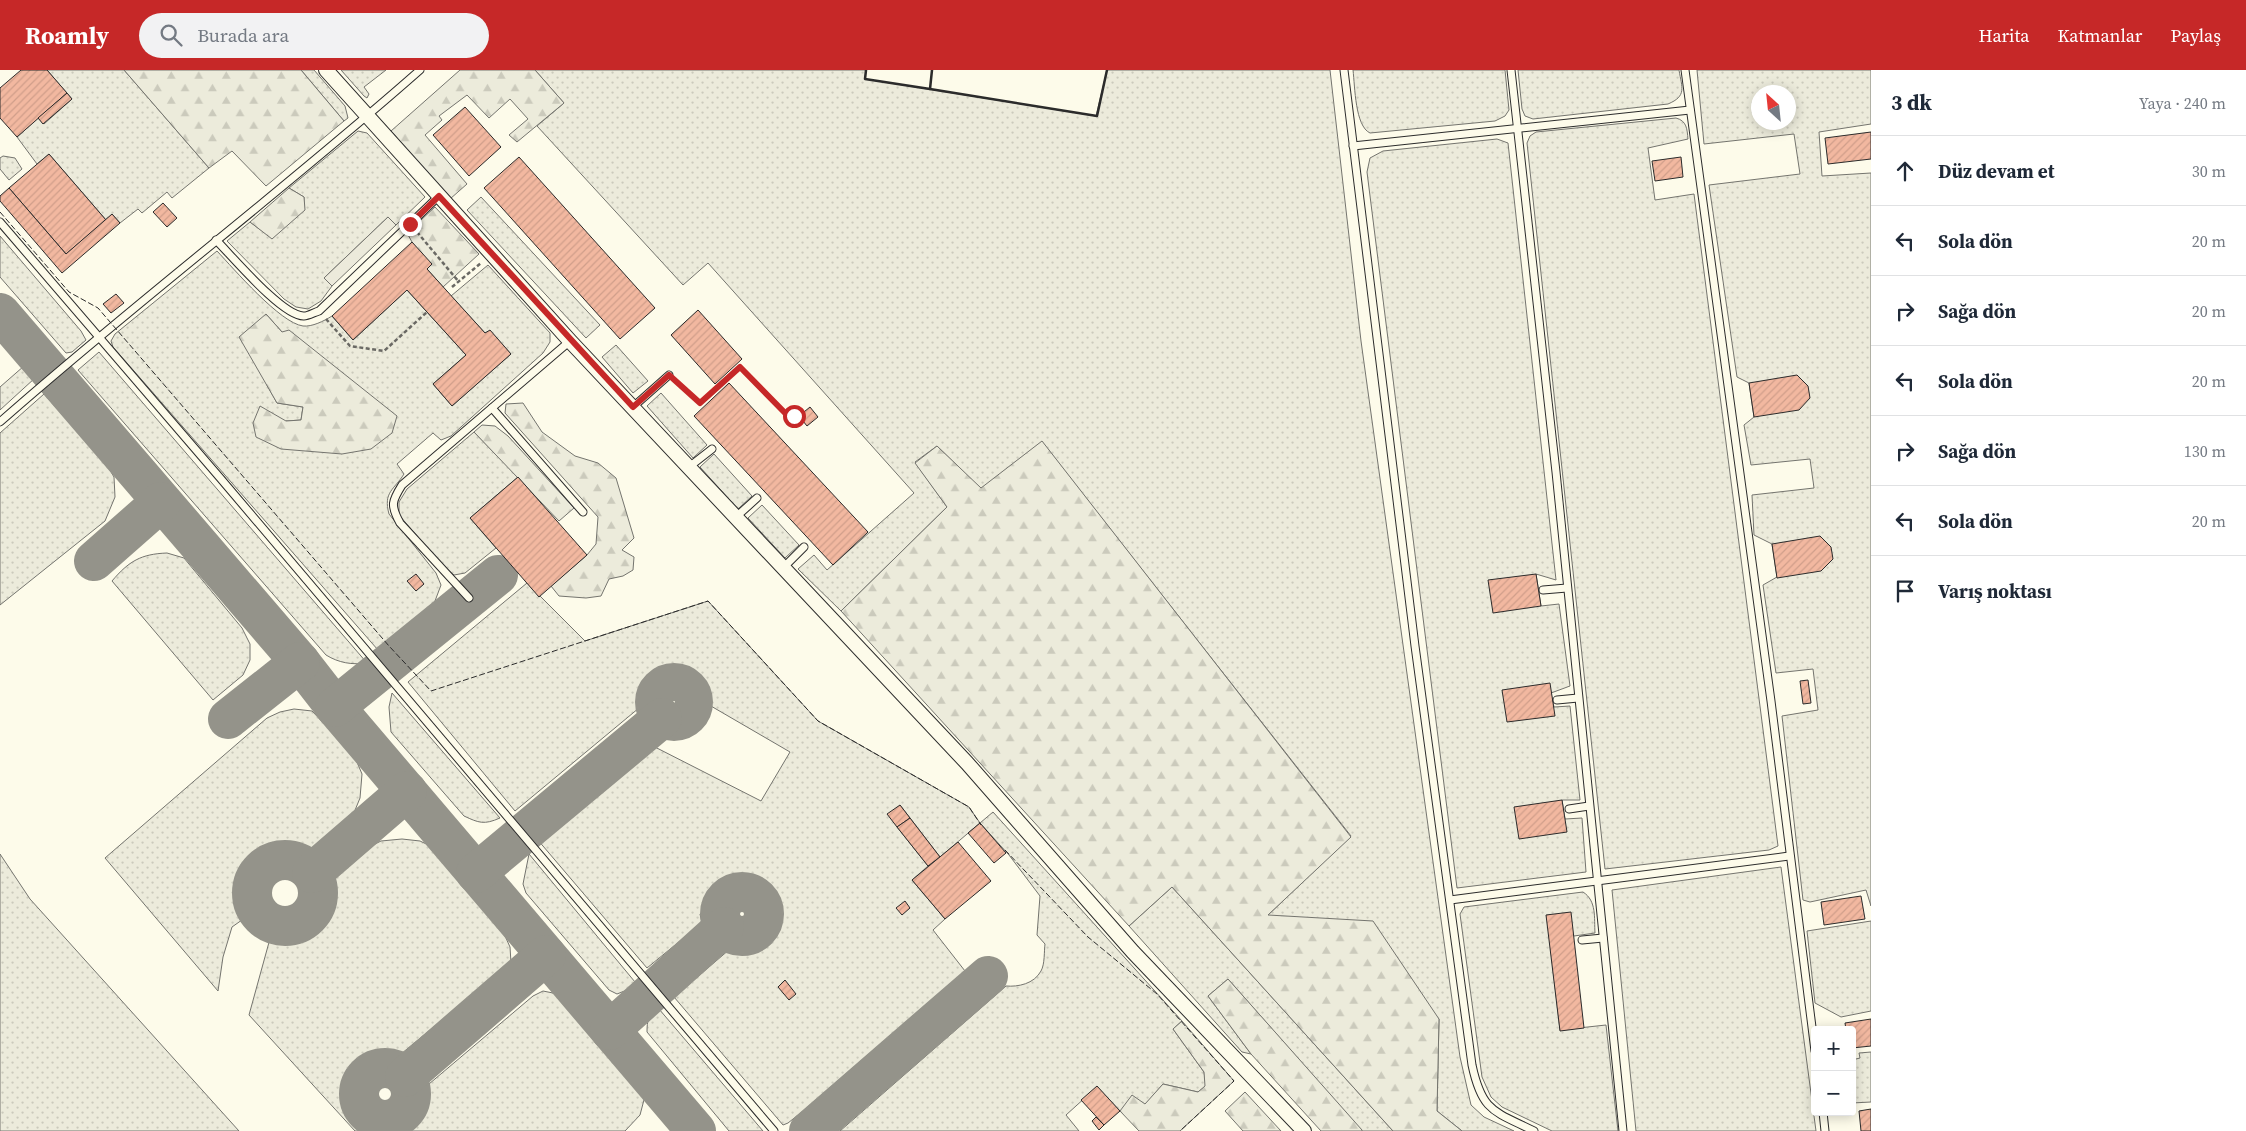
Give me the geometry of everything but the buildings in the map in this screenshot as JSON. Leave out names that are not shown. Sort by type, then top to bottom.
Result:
[{"type":"street","points":[[326,70],[570,341],[967,763],[1134,952],[1304,1131]]},
{"type":"lane","points":[[0,422],[99,336],[367,117],[420,70]]},
{"type":"lane","points":[[1344,70],[1416,656],[1477,1086],[1488,1107],[1534,1131]]},
{"type":"lane","points":[[1511,70],[1623,1131]]},
{"type":"lane","points":[[1685,70],[1770,691],[1789,856],[1812,1026]]},
{"type":"lane","points":[[1353,146],[1690,110]]},
{"type":"lane","points":[[216,240],[277,302],[289,312],[304,316],[319,311],[439,196]]},
{"type":"lane","points":[[0,222],[774,1131]]},
{"type":"lane","points":[[469,598],[400,523],[393,511],[393,500],[402,485],[570,341]]},
{"type":"lane","points":[[633,407],[669,375]]},
{"type":"lane","points":[[492,408],[583,512]]},
{"type":"lane","points":[[690,468],[712,449]]},
{"type":"lane","points":[[736,517],[758,498]]},
{"type":"lane","points":[[784,568],[804,547]]},
{"type":"lane","points":[[1543,590],[1567,588]]},
{"type":"lane","points":[[1557,700],[1578,698]]},
{"type":"lane","points":[[1569,809],[1589,806]]},
{"type":"lane","points":[[1450,900],[1789,856]]},
{"type":"lane","points":[[1582,940],[1603,938]]},
{"type":"lane","points":[[1823,1116],[1825,1131]]},
{"type":"path","points":[[410,224],[460,282]]},
{"type":"path","points":[[452,287],[491,254]]},
{"type":"path","points":[[319,311],[350,346],[384,351],[427,312]]},
{"type":"path","points":[[669,375],[700,403],[740,367],[789,417],[794,416]]},
{"type":"green space","points":[[47,70],[124,70],[209,168],[172,198],[167,192],[142,213],[138,209],[120,223],[112,214],[106,220],[49,154],[37,164],[17,137],[38,118],[44,124],[72,99]]},
{"type":"green space","points":[[124,70],[301,70],[344,121],[266,186],[232,151],[209,168]]},
{"type":"green space","points":[[301,70],[314,70],[345,106],[348,118],[344,121]]},
{"type":"green space","points":[[341,70],[386,70],[364,87],[369,94],[367,98]]},
{"type":"green space","points":[[460,70],[535,70],[564,103],[517,142],[509,135],[528,119],[510,99],[489,118],[467,95],[439,116],[442,120],[425,135],[467,184],[450,199],[391,131]]},
{"type":"green space","points":[[535,70],[866,70],[865,79],[1096,116],[1107,70],[1330,70],[1361,341],[1460,1057],[1471,1105],[1484,1117],[1514,1131],[1462,1131],[1437,1111],[1439,1019],[1267,916],[1351,836],[1042,442],[981,489],[937,446],[915,462],[947,507],[841,611],[798,569],[814,555],[827,570],[914,493],[708,263],[683,285],[537,126],[564,103]]},
{"type":"green space","points":[[1353,70],[1505,70],[1509,110],[1505,116],[1495,121],[1370,133],[1361,123],[1355,96]]},
{"type":"green space","points":[[1518,70],[1679,70],[1682,91],[1678,98],[1668,104],[1533,119],[1525,116],[1522,109]]},
{"type":"green space","points":[[1697,70],[1871,70],[1871,124],[1819,132],[1822,176],[1871,173],[1871,906],[1866,890],[1810,902],[1803,900],[1782,716],[1818,710],[1813,669],[1776,673],[1763,585],[1777,577],[1772,544],[1754,535],[1752,495],[1814,488],[1810,459],[1751,465],[1744,425],[1754,417],[1749,383],[1737,377],[1709,185],[1800,174],[1794,134],[1704,144]]},
{"type":"green space","points":[[1676,118],[1684,123],[1688,139],[1648,148],[1655,200],[1694,194],[1778,846],[1769,850],[1605,869],[1527,143],[1530,136],[1536,132]]},
{"type":"green space","points":[[358,131],[367,133],[425,197],[396,225],[388,217],[324,278],[332,286],[321,301],[308,309],[296,307],[284,299],[227,241],[250,222],[272,238],[304,210],[304,197],[289,188]]},
{"type":"green space","points":[[1497,139],[1508,143],[1556,580],[1536,574],[1541,606],[1559,604],[1570,686],[1551,693],[1554,707],[1570,706],[1580,800],[1562,800],[1565,819],[1582,818],[1586,872],[1457,888],[1367,172],[1370,158],[1383,151]]},
{"type":"green space","points":[[3,156],[15,158],[22,169],[9,180],[0,169],[0,158]]},
{"type":"green space","points":[[289,188],[304,197],[305,210],[272,239],[250,222]]},
{"type":"green space","points":[[481,197],[600,325],[586,338],[467,210]]},
{"type":"green space","points":[[435,207],[479,254],[443,287],[427,269],[407,233]]},
{"type":"green space","points":[[0,236],[81,331],[86,340],[72,352],[66,353],[0,277]]},
{"type":"green space","points":[[217,251],[282,316],[293,323],[310,326],[332,316],[353,340],[407,290],[466,355],[433,384],[452,406],[511,354],[490,331],[485,333],[451,296],[488,265],[550,333],[550,342],[543,353],[451,436],[441,440],[433,433],[397,464],[404,474],[388,496],[389,514],[436,573],[441,585],[435,601],[389,646],[378,650],[113,347],[111,341],[115,334]],"holes":[[[266,314],[282,332],[342,454],[286,421],[301,420],[303,407],[277,403],[267,385]]]},
{"type":"green space","points":[[266,314],[282,332],[289,330],[397,416],[392,433],[371,449],[342,454],[281,449],[256,437],[253,423],[260,406],[286,421],[301,420],[303,407],[277,403],[239,337]]},
{"type":"green space","points":[[616,345],[648,381],[633,393],[602,357]]},
{"type":"green space","points":[[99,352],[367,663],[346,663],[326,655],[78,370]]},
{"type":"green space","points":[[24,366],[35,378],[0,410],[0,387]]},
{"type":"green space","points":[[661,393],[707,445],[693,458],[647,406]]},
{"type":"green space","points":[[44,394],[107,465],[114,477],[115,497],[105,521],[0,605],[0,433]]},
{"type":"green space","points":[[523,403],[542,432],[575,456],[598,463],[616,478],[634,538],[622,550],[634,557],[633,570],[623,576],[609,579],[601,596],[586,598],[559,596],[551,586],[587,555],[596,544],[598,517],[505,413],[506,404]]},
{"type":"green space","points":[[482,425],[495,426],[508,436],[574,508],[559,521],[474,432]]},
{"type":"green space","points":[[474,432],[518,477],[470,518],[496,548],[465,573],[454,575],[443,566],[399,515],[399,502],[407,489]]},
{"type":"green space","points":[[1042,441],[1351,837],[1268,915],[1373,921],[1439,1019],[1437,1111],[1462,1131],[1393,1131],[1172,887],[1129,926],[841,611],[947,507],[915,463],[937,446],[981,488]]},
{"type":"green space","points":[[714,454],[752,496],[738,509],[700,467]]},
{"type":"green space","points":[[762,505],[799,545],[785,558],[748,518]]},
{"type":"green space","points":[[167,553],[184,558],[242,628],[250,644],[250,660],[243,675],[213,700],[112,581],[124,568],[136,560],[150,555]]},
{"type":"green space","points":[[527,583],[585,641],[708,601],[818,721],[969,807],[980,823],[940,857],[900,805],[897,827],[928,866],[912,880],[945,919],[933,930],[965,971],[788,1123],[783,1125],[674,997],[730,949],[748,949],[771,932],[774,918],[772,903],[777,899],[765,886],[761,888],[753,883],[744,881],[729,884],[716,895],[708,911],[700,914],[702,923],[647,968],[537,839],[649,744],[761,801],[790,752],[704,702],[699,685],[691,676],[679,672],[666,673],[654,679],[650,684],[645,703],[515,811],[408,682]]},
{"type":"green space","points":[[392,693],[500,818],[490,822],[482,822],[464,816],[391,732],[389,707]]},
{"type":"green space","points":[[294,709],[312,711],[354,755],[362,774],[360,798],[349,825],[308,860],[279,853],[258,865],[245,876],[239,889],[241,899],[249,915],[232,927],[223,957],[218,991],[105,858],[267,718],[280,712]]},
{"type":"green space","points":[[993,812],[1182,1021],[1173,1029],[1204,1072],[1206,1086],[1198,1092],[1163,1084],[1145,1105],[1120,1111],[1097,1087],[1066,1115],[1079,1131],[840,1131],[1006,986],[1016,986],[1030,982],[1041,971],[1044,961],[1045,944],[1037,935],[1040,896],[1009,855],[980,823]]},
{"type":"green space","points":[[402,839],[420,841],[439,850],[501,927],[510,947],[511,963],[401,1054],[369,1059],[356,1070],[346,1088],[348,1103],[352,1113],[349,1116],[357,1127],[363,1124],[370,1129],[378,1131],[355,1131],[249,1015],[271,935],[289,937],[306,929],[319,917],[327,900],[324,883],[357,853],[381,841]]},
{"type":"green space","points":[[0,854],[30,899],[239,1131],[0,1131]]},
{"type":"green space","points":[[529,854],[635,982],[627,990],[617,994],[609,990],[526,893],[523,884]]},
{"type":"green space","points":[[1781,867],[1811,1093],[1811,1116],[1814,1116],[1816,1131],[1636,1131],[1612,890]]},
{"type":"green space","points":[[1172,887],[1393,1131],[1362,1131],[1228,979],[1208,996],[1251,1054],[1242,1052],[1129,926]]},
{"type":"green space","points":[[1583,892],[1593,905],[1595,933],[1574,936],[1547,915],[1560,1030],[1606,1025],[1618,1131],[1552,1131],[1502,1107],[1491,1097],[1482,1077],[1460,914],[1464,907]]},
{"type":"green space","points":[[1871,921],[1871,1011],[1841,1017],[1815,1003],[1807,931]]},
{"type":"green space","points":[[1228,979],[1362,1131],[1321,1131],[1251,1054],[1208,996]]},
{"type":"green space","points":[[543,991],[558,994],[645,1096],[640,1115],[625,1131],[386,1131],[401,1126],[414,1117],[429,1084],[533,996]]},
{"type":"green space","points":[[659,1009],[763,1131],[729,1131],[647,1032],[649,1018],[652,1013]]},
{"type":"green space","points":[[1182,1021],[1234,1081],[1180,1131],[1139,1131],[1120,1111],[1132,1095],[1145,1104],[1163,1084],[1198,1092],[1205,1086],[1204,1072],[1173,1029]]},
{"type":"green space","points":[[1871,1052],[1871,1102],[1856,1103],[1856,1059],[1860,1058],[1859,1053]]},
{"type":"green space","points":[[1245,1092],[1281,1131],[1243,1131],[1225,1111]]},
{"type":"shaded area","points":[[388,217],[396,225],[332,286],[324,278]]},
{"type":"taxiway","points":[[0,313],[300,662],[335,707],[696,1131]]},
{"type":"taxiway","points":[[94,561],[161,502]]},
{"type":"taxiway","points":[[335,707],[498,575]]},
{"type":"taxiway","points":[[228,719],[300,662]]},
{"type":"taxiway","points":[[674,683],[688,688],[693,702],[688,716],[674,721],[660,716],[655,702],[660,688],[674,683]]},
{"type":"taxiway","points":[[476,873],[662,718]]},
{"type":"taxiway","points":[[312,873],[407,791]]},
{"type":"taxiway","points":[[279,860],[291,860],[303,865],[313,875],[318,887],[318,893],[316,906],[303,921],[291,926],[279,926],[267,921],[257,911],[252,899],[252,887],[257,875],[267,865],[279,860]]},
{"type":"taxiway","points":[[746,892],[758,898],[763,905],[764,914],[763,923],[758,930],[751,935],[738,936],[730,933],[723,926],[720,910],[723,902],[730,895],[746,892]]},
{"type":"taxiway","points":[[610,1030],[724,927]]},
{"type":"taxiway","points":[[405,1077],[546,955]]},
{"type":"taxiway","points":[[809,1131],[988,976]]},
{"type":"taxiway","points":[[385,1068],[395,1070],[403,1076],[409,1084],[411,1094],[409,1104],[403,1112],[395,1118],[385,1120],[375,1118],[367,1112],[361,1104],[359,1094],[361,1084],[367,1076],[375,1070],[385,1068]]},
{"type":"fence","points":[[0,212],[69,292],[98,308],[389,646],[431,691],[708,601],[818,721],[969,807],[981,825]]},
{"type":"fence","points":[[1005,850],[1088,937],[1157,994],[1234,1081],[1180,1131]]},
{"type":"wall","points":[[866,70],[865,79],[930,89],[932,70]]},
{"type":"wall","points":[[930,89],[1097,116],[1107,70]]},
{"type":"route","points":[[410,224],[439,196],[570,341],[633,407],[669,375],[700,403],[740,367],[789,417],[794,416]]}]
